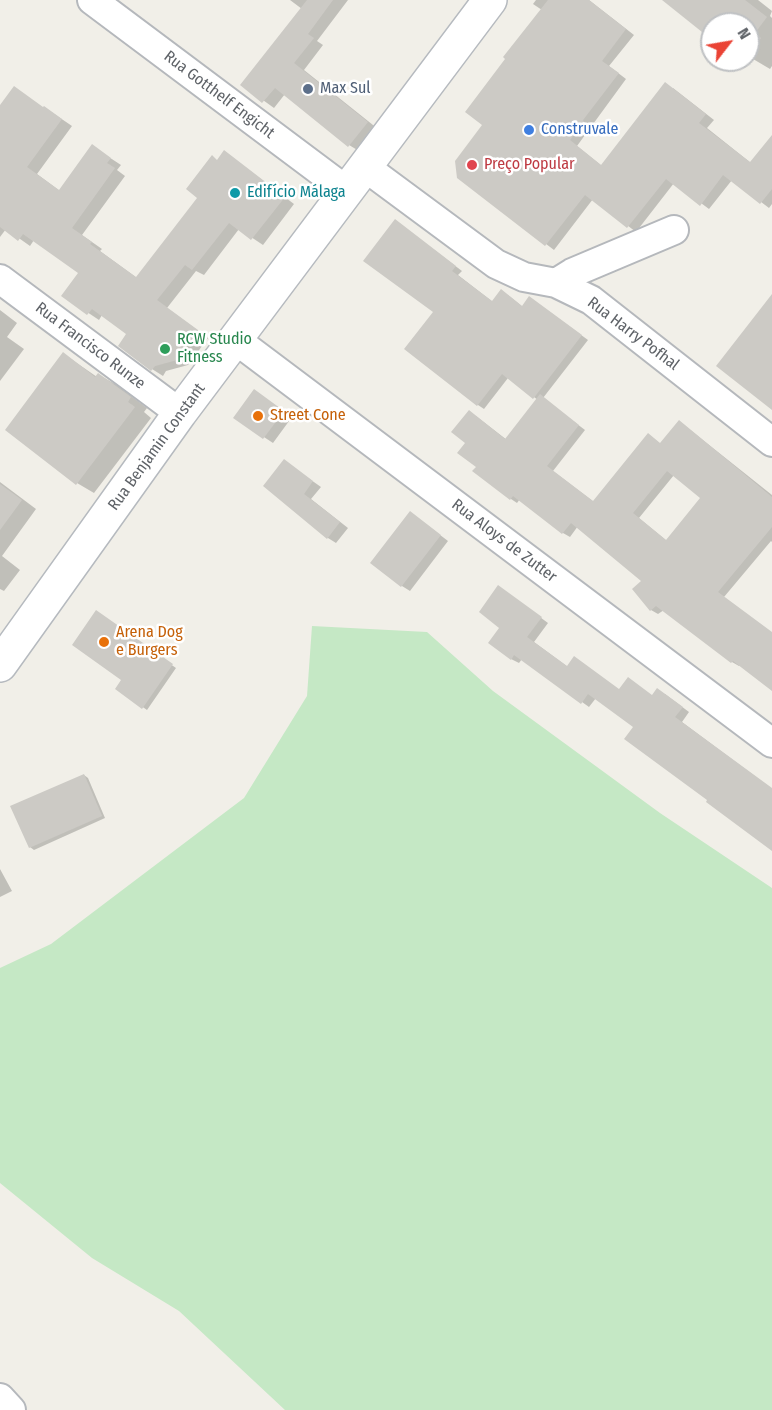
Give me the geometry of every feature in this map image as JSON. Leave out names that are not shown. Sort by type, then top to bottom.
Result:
[{"type":"main road","name":"Rua Benjamin Constant","points":[[0,665],[180,413],[490,0]]},
{"type":"street","name":"Rua Gotthelf Engicht","points":[[92,0],[356,179]]},
{"type":"street","name":"Rua Harry Pofhal","points":[[356,179],[496,264],[524,277],[556,283],[591,300],[772,442]]},
{"type":"street","points":[[556,283],[572,273],[674,230]]},
{"type":"street","name":"Rua Francisco Runze","points":[[0,279],[180,413]]},
{"type":"street","name":"Rua Aloys de Zutter","points":[[236,340],[772,743]]},
{"type":"street","points":[[0,1398],[11,1410]]},
{"type":"green space","points":[[312,626],[427,632],[493,691],[660,813],[772,888],[772,1410],[285,1410],[179,1311],[92,1258],[0,1183],[0,968],[51,944],[244,798],[307,696]]},
{"type":"building","points":[[307,0],[333,0],[308,34],[314,38],[294,63],[368,122],[348,147],[275,88],[262,103],[240,85]]},
{"type":"building","points":[[548,0],[589,0],[626,29],[602,61],[619,73],[570,140],[601,165],[665,82],[706,114],[699,123],[750,162],[772,135],[772,189],[760,204],[723,175],[700,206],[666,179],[627,228],[585,195],[545,246],[457,178],[455,161],[482,125],[465,112],[505,59],[503,57]]},
{"type":"building","points":[[662,0],[745,0],[767,17],[760,26],[760,12],[700,12],[700,30]]},
{"type":"building","points":[[14,86],[62,119],[27,167],[59,190],[92,144],[111,158],[107,163],[115,168],[72,228],[136,277],[197,198],[186,189],[212,155],[217,160],[224,150],[285,197],[251,240],[229,223],[192,270],[185,265],[157,300],[198,330],[177,360],[155,366],[151,371],[118,346],[126,334],[92,309],[87,315],[61,296],[78,273],[23,234],[18,241],[0,227],[0,105]]},
{"type":"building","points":[[395,219],[456,266],[452,271],[492,301],[501,289],[522,306],[529,296],[582,335],[533,399],[502,374],[477,406],[404,349],[433,312],[363,261]]},
{"type":"building","points":[[772,294],[772,410],[716,366]]},
{"type":"building","points":[[63,352],[95,377],[98,373],[131,397],[128,402],[135,407],[76,485],[5,430]]},
{"type":"building","points":[[254,389],[284,411],[263,439],[233,418]]},
{"type":"building","points":[[540,394],[579,425],[547,466],[593,501],[648,433],[660,443],[679,420],[772,497],[772,527],[718,592],[772,632],[772,691],[656,606],[650,611],[632,589],[641,581],[571,523],[562,534],[513,496],[510,500],[472,471],[476,467],[457,453],[465,443],[451,432],[469,410],[505,439]],"holes":[[[667,471],[700,498],[666,540],[633,513]]]},
{"type":"building","points":[[284,459],[313,481],[304,494],[340,522],[327,539],[263,486]]},
{"type":"building","points":[[0,484],[22,500],[0,530]]},
{"type":"building","points":[[410,511],[441,535],[401,587],[370,563]]},
{"type":"building","points":[[498,585],[542,617],[527,637],[567,666],[574,656],[619,689],[628,677],[652,695],[657,688],[683,707],[675,717],[772,788],[772,851],[624,739],[633,727],[588,694],[581,704],[514,655],[511,660],[488,643],[499,628],[479,612]]},
{"type":"building","points":[[96,610],[173,664],[142,709],[115,689],[121,680],[72,645]]},
{"type":"building","points":[[84,774],[102,816],[29,848],[10,806]]},
{"type":"place","name":"Max Sul","points":[[308,89]]},
{"type":"place","name":"Construvale","points":[[529,130]]},
{"type":"place","name":"Preço Popular","points":[[472,165]]},
{"type":"place","name":"Edifício Málaga","points":[[235,193]]},
{"type":"place","name":"RCW Studio Fitness","points":[[165,349]]},
{"type":"place","name":"Street Cone","points":[[258,416]]},
{"type":"place","name":"Arena Dog e Burgers","points":[[104,642]]}]
